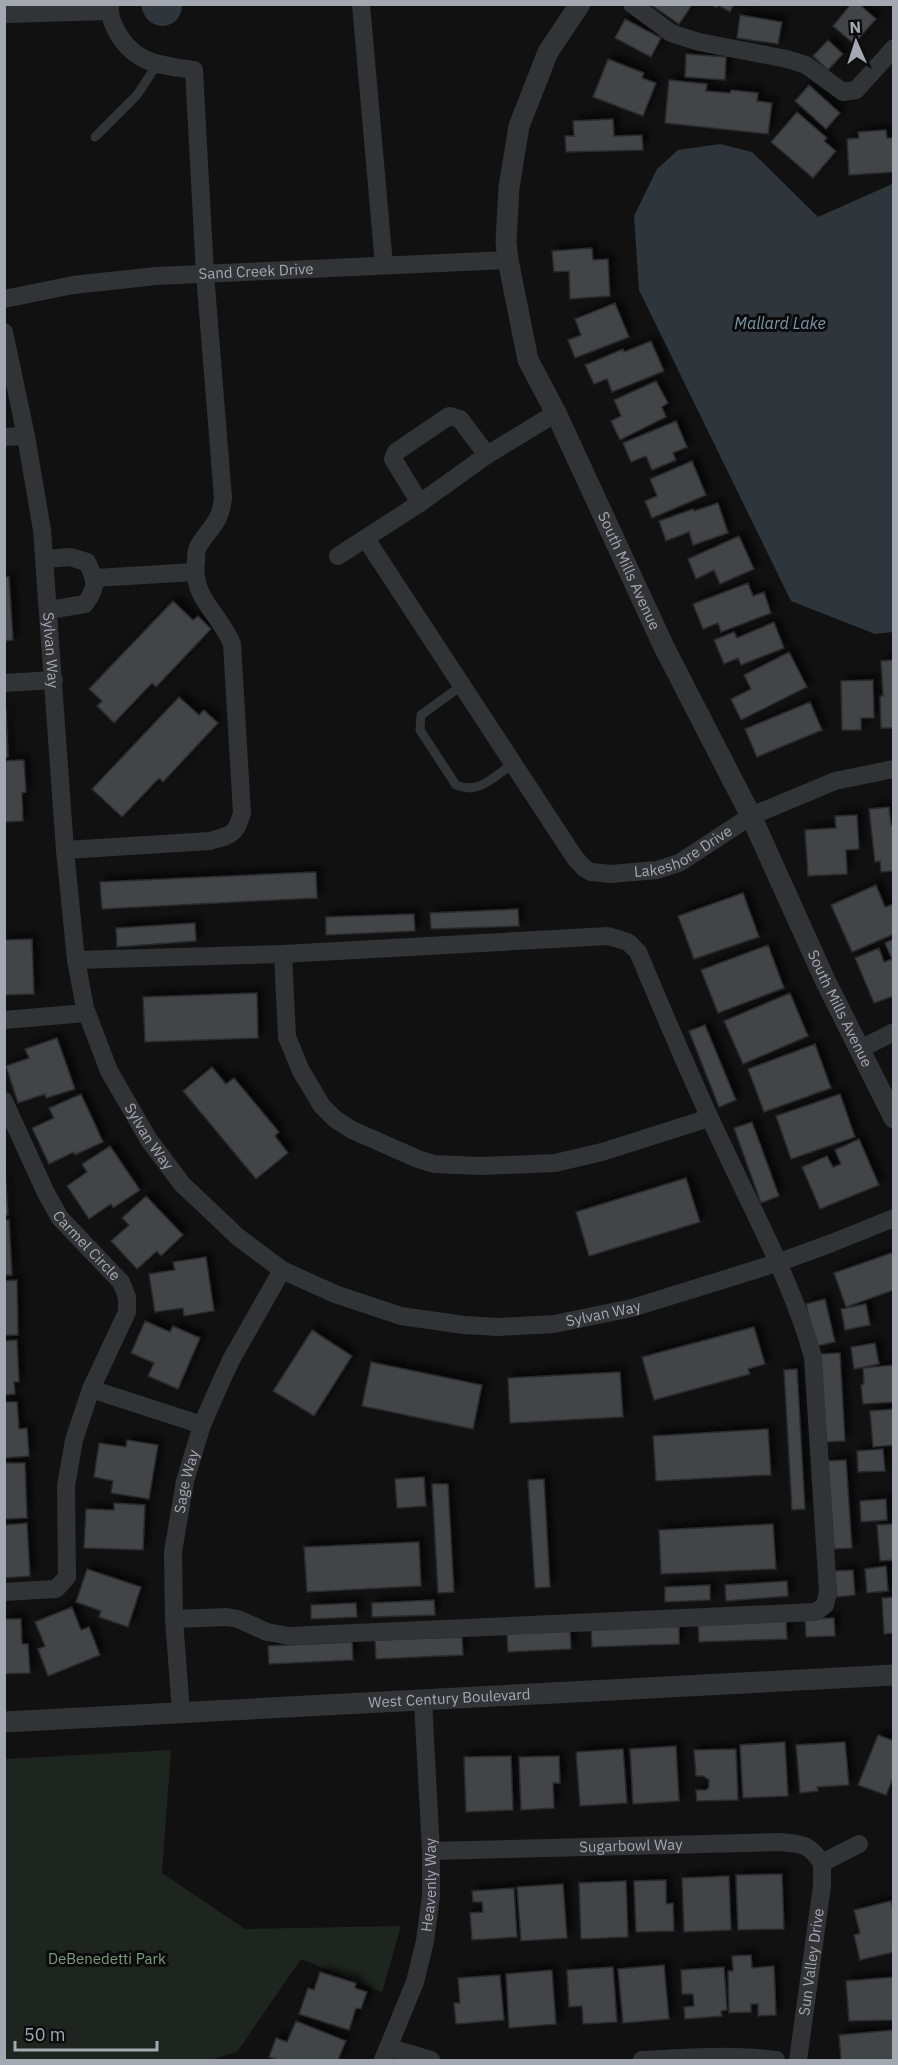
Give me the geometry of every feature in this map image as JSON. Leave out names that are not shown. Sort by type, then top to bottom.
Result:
[{"type":"street","points":[[361,4],[384,265]]},
{"type":"street","name":"South Mills Avenue","points":[[580,4],[548,52],[519,126],[508,187],[506,242],[508,260],[528,360],[556,413],[664,646],[751,816],[825,980],[894,1118]]},
{"type":"street","points":[[632,4],[671,33],[699,42],[787,59],[806,65],[843,92],[856,90],[894,48]]},
{"type":"street","points":[[6,16],[110,8],[117,34],[139,57],[194,70],[206,274],[223,498],[221,514],[197,549],[194,572],[198,589],[210,610],[226,629],[232,644],[242,813],[238,828],[230,836],[210,842],[65,850]]},
{"type":"street","name":"Sand Creek Drive","points":[[4,300],[73,285],[156,276],[508,260]]},
{"type":"street","name":"Sylvan Way","points":[[4,332],[26,436],[42,530],[65,850],[76,960],[87,1013],[109,1071],[149,1140],[182,1184],[238,1237],[282,1269],[335,1294],[401,1316],[464,1325],[498,1327],[554,1324],[632,1308],[777,1263],[894,1218]]},
{"type":"street","points":[[338,556],[420,503],[487,455],[556,413]]},
{"type":"street","points":[[420,503],[393,459],[396,452],[449,416],[460,419],[487,455]]},
{"type":"street","points":[[4,437],[26,436]]},
{"type":"street","name":"Lakeshore Drive","points":[[366,539],[574,858],[591,872],[611,874],[657,870],[679,862],[751,816],[835,781],[894,769]]},
{"type":"street","points":[[45,559],[70,557],[87,562],[95,578],[94,591],[85,604],[49,610]]},
{"type":"street","points":[[95,578],[194,572]]},
{"type":"street","points":[[4,683],[54,680]]},
{"type":"street","points":[[76,960],[283,954],[608,936],[628,942],[638,952],[709,1118],[777,1263],[807,1334],[813,1357],[828,1592],[825,1605],[816,1612],[289,1636],[267,1632],[238,1619],[226,1617],[174,1619]]},
{"type":"street","points":[[283,954],[286,1037],[301,1071],[322,1106],[335,1119],[352,1130],[418,1159],[434,1164],[481,1166],[555,1163],[602,1152],[709,1118]]},
{"type":"street","points":[[4,1020],[87,1013]]},
{"type":"street","points":[[860,1049],[894,1032]]},
{"type":"street","name":"Carmel Circle","points":[[4,1101],[60,1218],[121,1282],[127,1297],[127,1312],[91,1389],[74,1440],[66,1486],[68,1577],[56,1589],[4,1592]]},
{"type":"street","name":"Sage Way","points":[[181,1712],[174,1619],[173,1552],[185,1481],[202,1425],[231,1360],[282,1269]]},
{"type":"street","points":[[91,1389],[202,1425]]},
{"type":"street","name":"West Century Boulevard","points":[[4,1722],[894,1675]]},
{"type":"street","name":"Heavenly Way","points":[[385,2054],[415,1982],[425,1941],[431,1896],[431,1851],[423,1701]]},
{"type":"street","name":"Sugarbowl Way","points":[[431,1851],[781,1842],[803,1844],[813,1850],[822,1863]]},
{"type":"street","points":[[822,1863],[859,1844]]},
{"type":"street","name":"Sun Valley Drive","points":[[798,2061],[822,1886],[822,1863]]},
{"type":"street","points":[[385,2054],[431,2061]]},
{"type":"street","points":[[642,2061],[710,2057],[752,2057],[776,2061]]},
{"type":"lane","points":[[95,137],[137,95],[158,63]]},
{"type":"lane","points":[[461,686],[421,715],[420,730],[456,785],[465,789],[480,787],[512,765]]},
{"type":"green space","name":"DeBenedetti Park","points":[[171,1750],[162,1873],[245,1929],[401,1926],[382,1992],[301,1959],[237,2052],[210,2060],[5,2060],[5,1759]]},
{"type":"water","points":[[141,4],[182,5],[176,21],[162,26],[149,20]]},
{"type":"water","name":"Mallard Lake","points":[[720,144],[752,152],[818,217],[893,182],[893,632],[875,634],[791,601],[639,290],[634,216],[657,169],[678,150]]},
{"type":"building","points":[[650,4],[691,4],[692,5],[679,24]]},
{"type":"building","points":[[711,4],[734,4],[730,12]]},
{"type":"building","points":[[851,4],[859,4],[876,19],[854,44],[833,26]]},
{"type":"building","points":[[740,15],[782,22],[778,44],[737,38]]},
{"type":"building","points":[[625,19],[661,38],[651,57],[615,38]]},
{"type":"building","points":[[828,40],[843,54],[828,70],[813,56]]},
{"type":"building","points":[[686,54],[726,57],[725,80],[685,77]]},
{"type":"building","points":[[608,59],[644,73],[642,78],[656,83],[643,116],[593,97]]},
{"type":"building","points":[[669,80],[707,84],[706,91],[730,93],[731,90],[758,93],[757,101],[772,103],[768,134],[665,123]]},
{"type":"building","points":[[809,85],[840,113],[826,129],[795,101]]},
{"type":"building","points":[[797,112],[827,138],[824,141],[836,151],[813,178],[771,142]]},
{"type":"building","points":[[613,119],[614,136],[642,135],[643,150],[566,152],[565,136],[574,136],[573,121]]},
{"type":"building","points":[[886,130],[887,138],[894,138],[894,172],[849,175],[847,139],[859,138],[858,132]]},
{"type":"building","points":[[592,248],[593,260],[608,259],[610,296],[570,299],[569,271],[554,272],[552,251]]},
{"type":"building","points":[[615,303],[629,337],[575,358],[568,340],[581,335],[575,319]]},
{"type":"building","points":[[651,341],[664,371],[612,392],[607,379],[594,384],[585,365],[623,349],[624,352]]},
{"type":"building","points":[[656,381],[668,403],[662,407],[666,417],[620,440],[611,421],[621,416],[614,400]]},
{"type":"building","points":[[676,421],[687,447],[673,453],[676,460],[652,470],[646,456],[631,462],[623,443]]},
{"type":"building","points":[[692,461],[706,495],[652,518],[645,501],[657,496],[650,479]]},
{"type":"building","points":[[718,503],[728,533],[693,545],[689,532],[666,541],[659,521]]},
{"type":"building","points":[[739,536],[754,569],[720,584],[714,570],[696,579],[688,559]]},
{"type":"building","points":[[4,577],[9,577],[13,640],[4,641]]},
{"type":"building","points":[[748,583],[753,596],[764,592],[771,613],[721,632],[718,623],[703,629],[693,604]]},
{"type":"building","points":[[173,601],[193,620],[198,616],[211,629],[156,687],[152,683],[114,723],[97,706],[102,701],[89,689]]},
{"type":"building","points":[[774,622],[784,648],[741,665],[738,658],[724,664],[714,640],[734,632],[737,638]]},
{"type":"building","points":[[789,652],[807,687],[741,720],[731,699],[751,689],[744,675]]},
{"type":"building","points":[[894,660],[894,728],[881,728],[880,696],[883,696],[881,661]]},
{"type":"building","points":[[873,680],[874,718],[861,718],[861,730],[842,730],[841,681]]},
{"type":"building","points":[[179,697],[199,715],[204,710],[218,723],[163,782],[159,778],[122,817],[92,789]]},
{"type":"building","points":[[810,702],[822,730],[757,757],[745,729]]},
{"type":"building","points":[[4,710],[6,710],[8,757],[4,757]]},
{"type":"building","points":[[24,760],[26,792],[22,793],[23,821],[4,822],[4,761]]},
{"type":"building","points":[[889,807],[891,825],[894,825],[894,871],[881,872],[880,861],[875,862],[869,809]]},
{"type":"building","points":[[857,815],[859,849],[846,850],[847,874],[808,876],[805,830],[836,828],[835,816]]},
{"type":"building","points":[[316,872],[317,898],[102,909],[100,882]]},
{"type":"building","points":[[876,885],[885,907],[894,904],[894,934],[852,952],[831,905]]},
{"type":"building","points":[[743,893],[759,937],[694,959],[678,916]]},
{"type":"building","points":[[518,909],[519,926],[431,929],[430,913]]},
{"type":"building","points":[[414,914],[415,931],[326,935],[326,917]]},
{"type":"building","points":[[195,923],[196,941],[117,947],[116,928]]},
{"type":"building","points":[[32,939],[34,994],[4,995],[4,940]]},
{"type":"building","points":[[894,939],[894,996],[874,1003],[855,958],[879,948],[884,962],[892,959],[885,943]]},
{"type":"building","points":[[768,945],[784,988],[718,1013],[701,970]]},
{"type":"building","points":[[257,993],[258,1038],[145,1042],[143,997]]},
{"type":"building","points":[[790,993],[808,1036],[743,1064],[724,1021]]},
{"type":"building","points":[[705,1025],[736,1100],[719,1107],[689,1031]]},
{"type":"building","points":[[57,1038],[75,1089],[46,1098],[45,1094],[18,1103],[6,1066],[29,1058],[25,1049]]},
{"type":"building","points":[[815,1044],[831,1088],[764,1112],[748,1069]]},
{"type":"building","points":[[212,1067],[226,1084],[234,1078],[279,1132],[275,1136],[288,1153],[256,1179],[183,1091]]},
{"type":"building","points":[[81,1094],[103,1142],[49,1164],[32,1128],[54,1118],[49,1108]]},
{"type":"building","points":[[840,1094],[855,1137],[791,1159],[776,1116]]},
{"type":"building","points":[[752,1122],[779,1196],[761,1203],[734,1128]]},
{"type":"building","points":[[859,1139],[879,1185],[820,1209],[802,1167],[827,1156],[833,1167],[841,1164],[835,1150]]},
{"type":"building","points":[[110,1146],[140,1190],[113,1208],[111,1204],[89,1219],[67,1186],[87,1172],[82,1164]]},
{"type":"building","points":[[5,1172],[8,1215],[4,1215]]},
{"type":"building","points":[[686,1178],[700,1222],[589,1256],[576,1212]]},
{"type":"building","points":[[146,1196],[183,1235],[161,1256],[157,1251],[137,1269],[111,1241],[129,1225],[122,1218]]},
{"type":"building","points":[[4,1220],[9,1220],[12,1275],[4,1275]]},
{"type":"building","points":[[894,1252],[894,1290],[846,1307],[834,1273]]},
{"type":"building","points":[[206,1257],[214,1311],[184,1316],[183,1308],[155,1312],[149,1274],[175,1270],[173,1262]]},
{"type":"building","points":[[17,1280],[18,1335],[4,1335],[4,1281]]},
{"type":"building","points":[[825,1299],[835,1342],[816,1346],[806,1304]]},
{"type":"building","points":[[866,1304],[870,1325],[845,1330],[841,1309]]},
{"type":"building","points":[[145,1321],[170,1332],[173,1326],[200,1338],[178,1389],[148,1376],[154,1363],[131,1353]]},
{"type":"building","points":[[754,1327],[765,1364],[748,1369],[750,1374],[654,1400],[642,1357]]},
{"type":"building","points":[[312,1330],[352,1356],[314,1416],[273,1391]]},
{"type":"building","points":[[17,1340],[19,1382],[14,1382],[15,1394],[4,1395],[4,1341]]},
{"type":"building","points":[[875,1343],[879,1364],[854,1369],[851,1347]]},
{"type":"building","points":[[840,1353],[845,1441],[826,1442],[820,1354]]},
{"type":"building","points":[[371,1362],[482,1385],[473,1429],[362,1406]]},
{"type":"building","points":[[894,1365],[894,1402],[863,1404],[861,1385],[864,1384],[863,1368]]},
{"type":"building","points":[[797,1369],[805,1509],[792,1510],[784,1370]]},
{"type":"building","points":[[620,1372],[623,1417],[510,1423],[508,1378]]},
{"type":"building","points":[[4,1402],[17,1402],[19,1429],[27,1428],[29,1456],[4,1458]]},
{"type":"building","points":[[894,1409],[894,1445],[873,1447],[870,1411]]},
{"type":"building","points":[[768,1429],[771,1475],[656,1481],[653,1436]]},
{"type":"building","points":[[127,1440],[158,1445],[149,1499],[111,1493],[113,1481],[94,1477],[99,1443],[126,1447]]},
{"type":"building","points":[[883,1449],[885,1471],[858,1472],[857,1451]]},
{"type":"building","points":[[846,1460],[852,1548],[834,1549],[828,1461]]},
{"type":"building","points":[[4,1463],[25,1463],[27,1518],[4,1519]]},
{"type":"building","points":[[424,1477],[426,1506],[397,1508],[395,1479]]},
{"type":"building","points":[[544,1479],[550,1587],[535,1588],[528,1480]]},
{"type":"building","points":[[432,1484],[448,1484],[454,1592],[438,1593]]},
{"type":"building","points":[[886,1499],[887,1520],[861,1522],[860,1501]]},
{"type":"building","points":[[114,1503],[145,1505],[143,1550],[84,1548],[86,1509],[114,1510]]},
{"type":"building","points":[[27,1523],[30,1576],[4,1578],[4,1525]]},
{"type":"building","points":[[773,1524],[776,1569],[661,1574],[659,1530]]},
{"type":"building","points":[[894,1524],[894,1560],[880,1561],[877,1525]]},
{"type":"building","points":[[419,1542],[421,1586],[307,1592],[304,1547]]},
{"type":"building","points":[[886,1566],[888,1591],[867,1593],[865,1569]]},
{"type":"building","points":[[87,1569],[141,1587],[128,1627],[99,1617],[101,1611],[76,1602]]},
{"type":"building","points":[[853,1570],[855,1595],[837,1597],[834,1571]]},
{"type":"building","points":[[787,1581],[788,1596],[726,1601],[725,1585]]},
{"type":"building","points":[[710,1585],[710,1600],[665,1602],[665,1587]]},
{"type":"building","points":[[894,1597],[894,1633],[884,1634],[882,1598]]},
{"type":"building","points":[[434,1600],[435,1615],[372,1617],[372,1603]]},
{"type":"building","points":[[356,1603],[357,1617],[311,1619],[311,1605]]},
{"type":"building","points":[[72,1607],[81,1630],[89,1627],[100,1655],[48,1676],[38,1649],[45,1646],[35,1622]]},
{"type":"building","points":[[834,1618],[835,1636],[806,1637],[805,1619]]},
{"type":"building","points":[[4,1619],[21,1619],[22,1644],[28,1644],[30,1673],[4,1674]]},
{"type":"building","points":[[786,1621],[787,1639],[699,1642],[698,1624]]},
{"type":"building","points":[[679,1625],[679,1644],[592,1647],[591,1629]]},
{"type":"building","points":[[570,1631],[571,1649],[508,1652],[507,1634]]},
{"type":"building","points":[[462,1637],[463,1655],[376,1659],[375,1640]]},
{"type":"building","points":[[352,1642],[353,1660],[269,1664],[268,1646]]},
{"type":"building","points":[[878,1735],[894,1741],[894,1776],[886,1795],[858,1785]]},
{"type":"building","points":[[785,1742],[788,1796],[743,1798],[740,1745]]},
{"type":"building","points":[[845,1742],[849,1785],[817,1787],[818,1791],[800,1793],[796,1745]]},
{"type":"building","points":[[676,1746],[679,1801],[633,1804],[630,1749]]},
{"type":"building","points":[[623,1749],[627,1803],[580,1806],[576,1752]]},
{"type":"building","points":[[736,1749],[738,1800],[697,1801],[696,1790],[706,1790],[709,1787],[709,1780],[703,1776],[696,1776],[694,1750]]},
{"type":"building","points":[[511,1756],[513,1810],[466,1812],[464,1757]]},
{"type":"building","points":[[559,1756],[560,1783],[553,1783],[554,1808],[521,1810],[519,1757]]},
{"type":"building","points":[[782,1874],[784,1929],[738,1930],[736,1875]]},
{"type":"building","points":[[729,1876],[731,1930],[684,1932],[682,1878]]},
{"type":"building","points":[[666,1880],[666,1904],[673,1903],[674,1931],[636,1932],[634,1881]]},
{"type":"building","points":[[626,1881],[628,1937],[581,1939],[579,1883]]},
{"type":"building","points":[[563,1884],[567,1938],[521,1941],[517,1887]]},
{"type":"building","points":[[514,1888],[517,1937],[472,1940],[470,1913],[483,1912],[482,1902],[473,1902],[472,1891]]},
{"type":"building","points":[[891,1901],[894,1912],[894,1952],[860,1960],[854,1935],[860,1933],[854,1910]]},
{"type":"building","points":[[751,1955],[752,1968],[774,1966],[776,2015],[758,2016],[758,2004],[751,2004],[751,2012],[729,2013],[728,1971],[733,1971],[732,1956]]},
{"type":"building","points":[[664,1965],[669,2019],[623,2023],[618,1969]]},
{"type":"building","points":[[613,1967],[617,2022],[583,2024],[582,2006],[569,2007],[567,1970]]},
{"type":"building","points":[[724,1967],[727,2010],[721,2011],[722,2016],[685,2019],[684,2007],[694,2006],[693,1994],[682,1994],[681,1970]]},
{"type":"building","points":[[552,1970],[556,2024],[509,2028],[506,1974]]},
{"type":"building","points":[[320,1972],[356,1983],[355,1988],[367,1992],[361,2009],[356,2008],[349,2030],[299,2014],[308,1988],[314,1990]]},
{"type":"building","points":[[500,1975],[504,2020],[456,2024],[454,2003],[460,2003],[458,1978]]},
{"type":"building","points":[[894,1977],[894,2020],[849,2021],[846,1981]]},
{"type":"building","points":[[296,2021],[346,2041],[338,2060],[278,2060],[269,2057],[276,2038],[287,2042]]},
{"type":"building","points":[[894,2030],[894,2060],[841,2060],[839,2035]]}]
